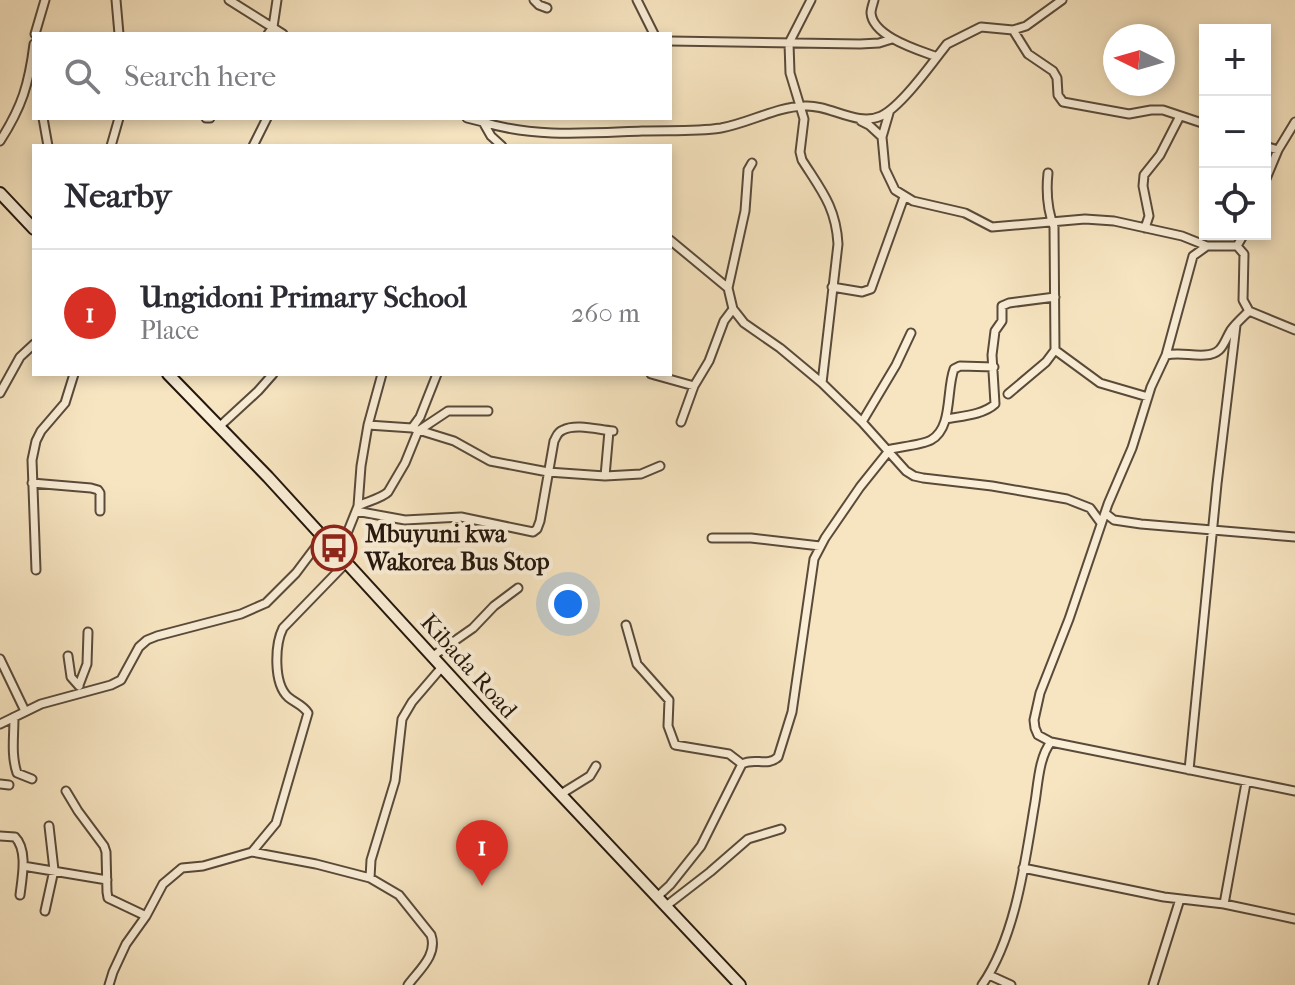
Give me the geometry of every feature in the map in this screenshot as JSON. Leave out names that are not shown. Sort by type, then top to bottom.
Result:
[{"type":"main road","points":[[0,193],[32,224]]},
{"type":"main road","name":"Kibada Road","points":[[171,376],[740,985]]},
{"type":"street","points":[[36,32],[45,0]]},
{"type":"street","points":[[116,0],[119,32]]},
{"type":"street","points":[[229,0],[271,31],[277,0]]},
{"type":"street","points":[[534,0],[547,8]]},
{"type":"street","points":[[637,0],[653,32]]},
{"type":"street","points":[[811,0],[789,43],[790,73],[804,119],[802,160],[832,208],[837,226],[838,244],[822,383]]},
{"type":"street","points":[[874,0],[871,13],[874,20],[892,39],[937,57]]},
{"type":"street","points":[[858,120],[879,117],[889,111],[952,40],[981,27],[1013,30],[1026,26],[1062,0]]},
{"type":"street","points":[[1013,30],[1028,54],[1053,71],[1057,78],[1058,95],[1063,102],[1129,114],[1163,110],[1199,122]]},
{"type":"street","points":[[672,41],[860,44],[892,39]]},
{"type":"street","points":[[0,141],[15,118],[27,87],[32,61]]},
{"type":"street","points":[[31,69],[32,73]]},
{"type":"street","points":[[475,120],[502,129],[562,133],[692,131],[724,127],[799,106],[823,108],[851,116],[869,125],[882,137]]},
{"type":"street","points":[[889,111],[882,137],[885,169],[895,190],[904,197],[965,213],[992,227],[1085,219],[1114,221],[1182,236],[1207,246],[1237,246],[1244,254],[1243,300],[1249,311],[1295,330]]},
{"type":"street","points":[[1145,228],[1149,216],[1144,175],[1160,155],[1180,116]]},
{"type":"street","points":[[43,120],[48,144]]},
{"type":"street","points":[[112,144],[118,120]]},
{"type":"street","points":[[254,144],[266,120]]},
{"type":"street","points":[[659,120],[659,130]]},
{"type":"street","points":[[483,122],[500,144]]},
{"type":"street","points":[[1270,168],[1295,122]]},
{"type":"street","points":[[1271,148],[1278,150]]},
{"type":"street","points":[[752,163],[748,170],[745,211],[728,288],[733,309],[744,323],[822,383],[914,476],[1049,494],[1090,508],[1106,509]]},
{"type":"street","points":[[1008,394],[1046,362],[1055,350],[1054,227],[1046,190],[1048,173]]},
{"type":"street","points":[[832,287],[862,292],[871,289],[904,197]]},
{"type":"street","points":[[1237,246],[1240,240]]},
{"type":"street","points":[[672,242],[728,288]]},
{"type":"street","points":[[1207,246],[1193,256],[1166,355],[1154,378],[1132,448],[1106,509],[1036,706],[1034,720],[1038,735],[1051,742],[1295,791]]},
{"type":"street","points":[[946,419],[984,411],[995,404],[992,355],[995,331],[1002,321],[1002,306],[1055,297]]},
{"type":"street","points":[[681,422],[694,386],[709,361],[724,321],[733,309]]},
{"type":"street","points":[[1166,355],[1216,353],[1249,311]]},
{"type":"street","points":[[1189,770],[1236,325]]},
{"type":"street","points":[[862,422],[911,333]]},
{"type":"street","points":[[0,393],[20,357],[32,346]]},
{"type":"street","points":[[1055,350],[1100,383],[1148,397]]},
{"type":"street","points":[[657,897],[701,846],[742,764],[746,761],[769,762],[778,757],[792,712],[810,574],[820,546],[887,451],[930,441],[941,432],[954,369],[960,366],[994,367]]},
{"type":"street","points":[[36,570],[32,460],[36,441],[65,403],[73,376]]},
{"type":"street","points":[[220,426],[271,376]]},
{"type":"street","points":[[334,548],[348,531],[357,509],[368,425],[381,376]]},
{"type":"street","points":[[357,509],[388,492],[405,463],[436,376]]},
{"type":"street","points":[[658,376],[694,386]]},
{"type":"street","points":[[415,430],[448,411],[488,411]]},
{"type":"street","points":[[368,425],[415,430],[454,441],[490,461],[548,472],[605,476],[641,474],[660,466]]},
{"type":"street","points":[[357,509],[405,520],[461,517],[533,532],[540,521],[554,441],[563,429],[611,431],[605,476]]},
{"type":"street","points":[[32,483],[98,490],[100,511]]},
{"type":"street","points":[[1090,508],[1101,523]]},
{"type":"street","points":[[1106,509],[1114,520],[1295,537]]},
{"type":"street","points":[[0,724],[80,689],[111,685],[121,680],[139,647],[147,640],[241,614],[266,603],[296,573],[323,537]]},
{"type":"street","points":[[712,538],[751,538],[820,546]]},
{"type":"street","points":[[252,852],[279,817],[308,717],[304,707],[288,697],[278,680],[279,636],[283,628],[347,562]]},
{"type":"street","points":[[433,656],[473,628],[494,606],[518,588]]},
{"type":"street","points":[[626,625],[637,664],[669,700],[668,726],[675,745],[729,754],[742,764]]},
{"type":"street","points":[[80,689],[87,664],[88,632]]},
{"type":"street","points":[[68,656],[71,677],[80,689]]},
{"type":"street","points":[[0,659],[25,711]]},
{"type":"street","points":[[370,878],[371,860],[395,781],[402,719],[412,702],[442,667]]},
{"type":"street","points":[[14,717],[12,754],[15,769],[17,773],[32,779]]},
{"type":"street","points":[[982,985],[1008,927],[1046,749],[1051,742]]},
{"type":"street","points":[[561,794],[590,776],[596,766]]},
{"type":"street","points":[[1224,904],[1246,783]]},
{"type":"street","points":[[66,791],[104,846],[108,898],[146,916]]},
{"type":"street","points":[[45,911],[54,870],[49,826]]},
{"type":"street","points":[[666,906],[748,839],[781,829]]},
{"type":"street","points":[[0,836],[15,837],[20,841],[23,866],[20,895]]},
{"type":"street","points":[[109,985],[126,944],[163,884],[182,868],[203,866],[252,852],[370,878],[399,895],[433,938],[434,945],[432,953],[408,985]]},
{"type":"street","points":[[23,866],[107,880]]},
{"type":"street","points":[[1023,868],[1295,919]]},
{"type":"street","points":[[1153,985],[1180,899]]},
{"type":"street","points":[[989,975],[1011,985]]},
{"type":"place","name":"Mbuyuni kwa Wakorea Bus Stop","points":[[334,548]]},
{"type":"place","name":"Ungidoni Primary School","points":[[482,886]]}]
